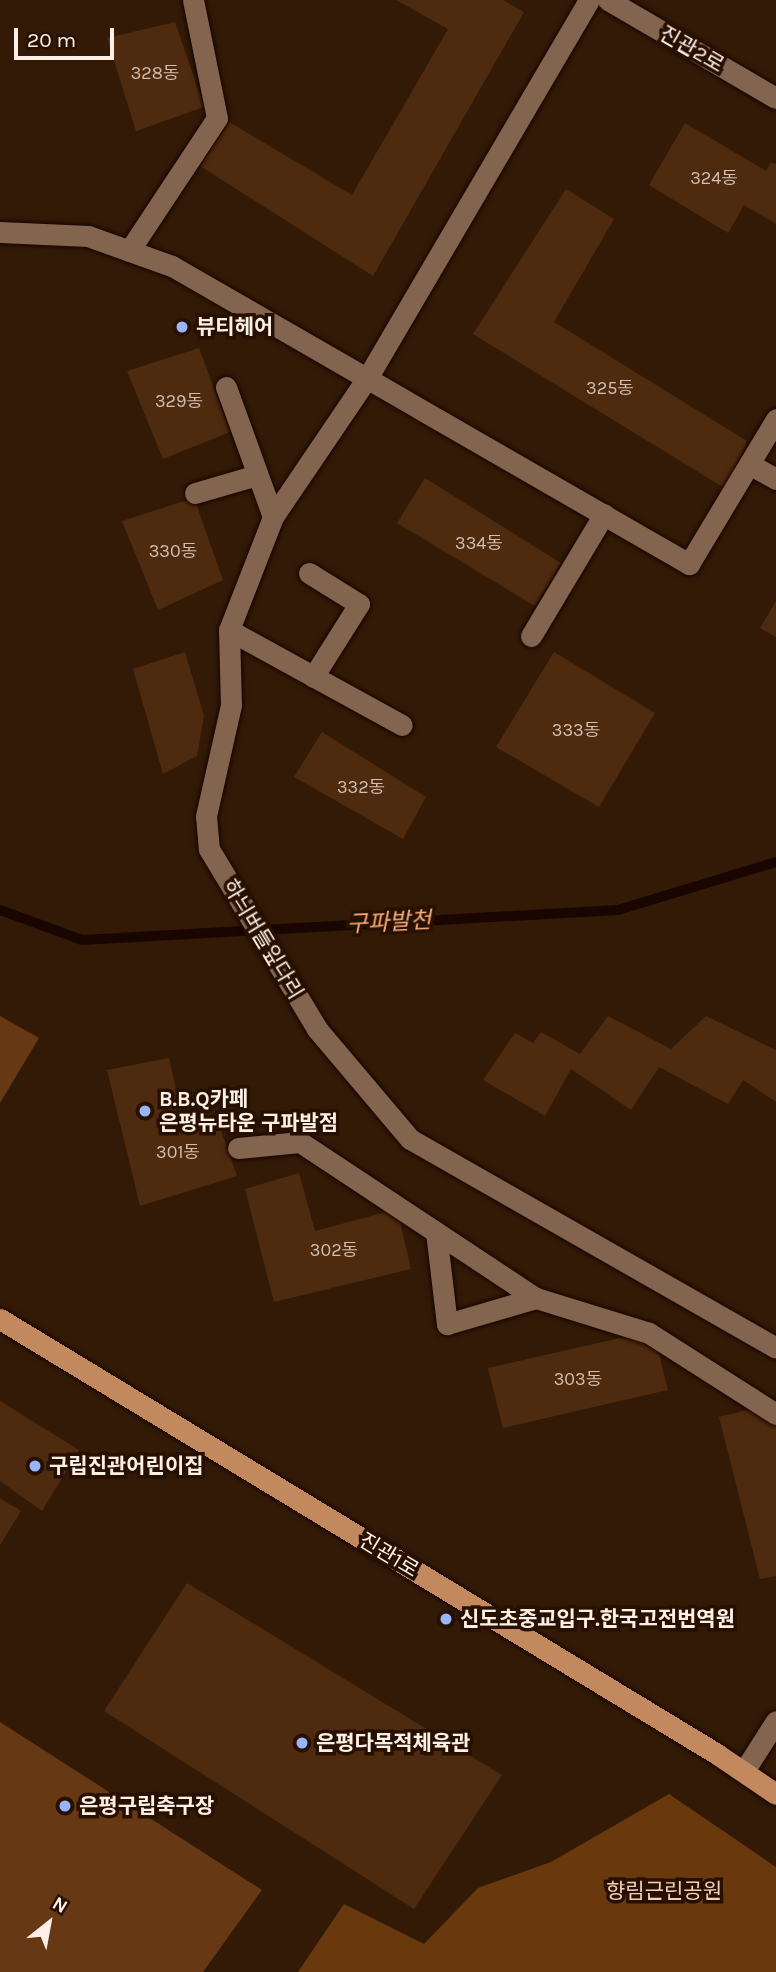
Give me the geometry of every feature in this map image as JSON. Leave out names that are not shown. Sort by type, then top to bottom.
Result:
[{"type":"main road","name":"진관1로","points":[[0,1319],[744,1771],[776,1794]]},
{"type":"street","points":[[129,251],[218,118],[192,0]]},
{"type":"street","points":[[402,725],[229,630],[273,517],[368,378],[589,0]]},
{"type":"street","name":"진관2로","points":[[608,0],[776,98]]},
{"type":"street","points":[[0,232],[88,236],[172,266],[689,564],[776,419]]},
{"type":"street","points":[[226,387],[273,517]]},
{"type":"street","points":[[749,464],[776,479]]},
{"type":"street","points":[[195,493],[257,475]]},
{"type":"street","points":[[531,636],[604,514]]},
{"type":"street","points":[[309,573],[359,604],[313,677]]},
{"type":"street","name":"하늬버들잎다리","points":[[229,630],[230,705],[206,816],[209,849],[317,1029],[410,1139],[776,1348]]},
{"type":"street","points":[[238,1148],[300,1143],[536,1298],[649,1333],[776,1415]]},
{"type":"street","points":[[436,1232],[447,1324],[536,1298]]},
{"type":"street","points":[[744,1771],[776,1721]]},
{"type":"shaded area","points":[[0,1016],[39,1038],[0,1103]]},
{"type":"shaded area","name":"은평구립축구장","points":[[0,1722],[262,1890],[203,1972],[0,1972]]},
{"type":"green space","name":"향림근린공원","points":[[669,1794],[776,1867],[776,1972],[298,1972],[344,1904],[424,1944],[478,1888],[551,1862]]},
{"type":"building","points":[[396,0],[503,0],[524,12],[373,276],[200,166],[229,122],[352,195],[448,29]]},
{"type":"building","points":[[175,22],[204,107],[136,131],[107,38]]},
{"type":"building","points":[[685,123],[766,171],[771,162],[776,164],[776,224],[744,205],[728,233],[649,185]]},
{"type":"building","points":[[566,189],[614,219],[554,322],[747,441],[726,489],[473,334]]},
{"type":"building","points":[[199,348],[230,432],[163,459],[127,371]]},
{"type":"building","points":[[425,478],[561,563],[535,606],[397,523]]},
{"type":"building","points":[[194,498],[223,580],[158,610],[122,521]]},
{"type":"building","points":[[776,601],[776,637],[760,628]]},
{"type":"building","points":[[185,652],[204,716],[197,756],[163,774],[133,669]]},
{"type":"building","points":[[554,652],[655,713],[599,807],[496,747]]},
{"type":"building","points":[[322,732],[426,797],[403,839],[294,777]]},
{"type":"building","points":[[608,1016],[671,1049],[706,1016],[776,1050],[776,1102],[743,1080],[728,1104],[659,1067],[631,1110],[571,1069],[545,1116],[483,1080],[515,1033],[533,1043],[541,1032],[580,1054]]},
{"type":"building","points":[[169,1058],[185,1128],[218,1122],[237,1176],[140,1206],[107,1070]]},
{"type":"building","points":[[299,1173],[315,1231],[397,1209],[411,1269],[274,1302],[245,1189]]},
{"type":"building","points":[[633,1335],[658,1350],[668,1390],[503,1428],[488,1368]]},
{"type":"building","name":"구립진관어린이집","points":[[0,1401],[79,1450],[42,1511],[0,1481]]},
{"type":"building","points":[[755,1408],[776,1421],[776,1576],[760,1579],[719,1417]]},
{"type":"building","points":[[0,1498],[21,1511],[0,1545]]},
{"type":"building","name":"은평다목적체육관","points":[[187,1583],[502,1775],[414,1909],[104,1711]]},
{"type":"waterway","name":"구파발천","points":[[0,910],[82,940],[618,910],[776,862]]},
{"type":"place","name":"뷰티헤어","points":[[182,327]]},
{"type":"place","name":"B.B.Q카페 은평뉴타운 구파발점","points":[[145,1111]]},
{"type":"place","name":"구립진관어린이집","points":[[35,1466]]},
{"type":"place","name":"신도초중교입구.한국고전번역원","points":[[446,1619]]},
{"type":"place","name":"은평다목적체육관","points":[[302,1743]]},
{"type":"place","name":"은평구립축구장","points":[[65,1806]]}]
